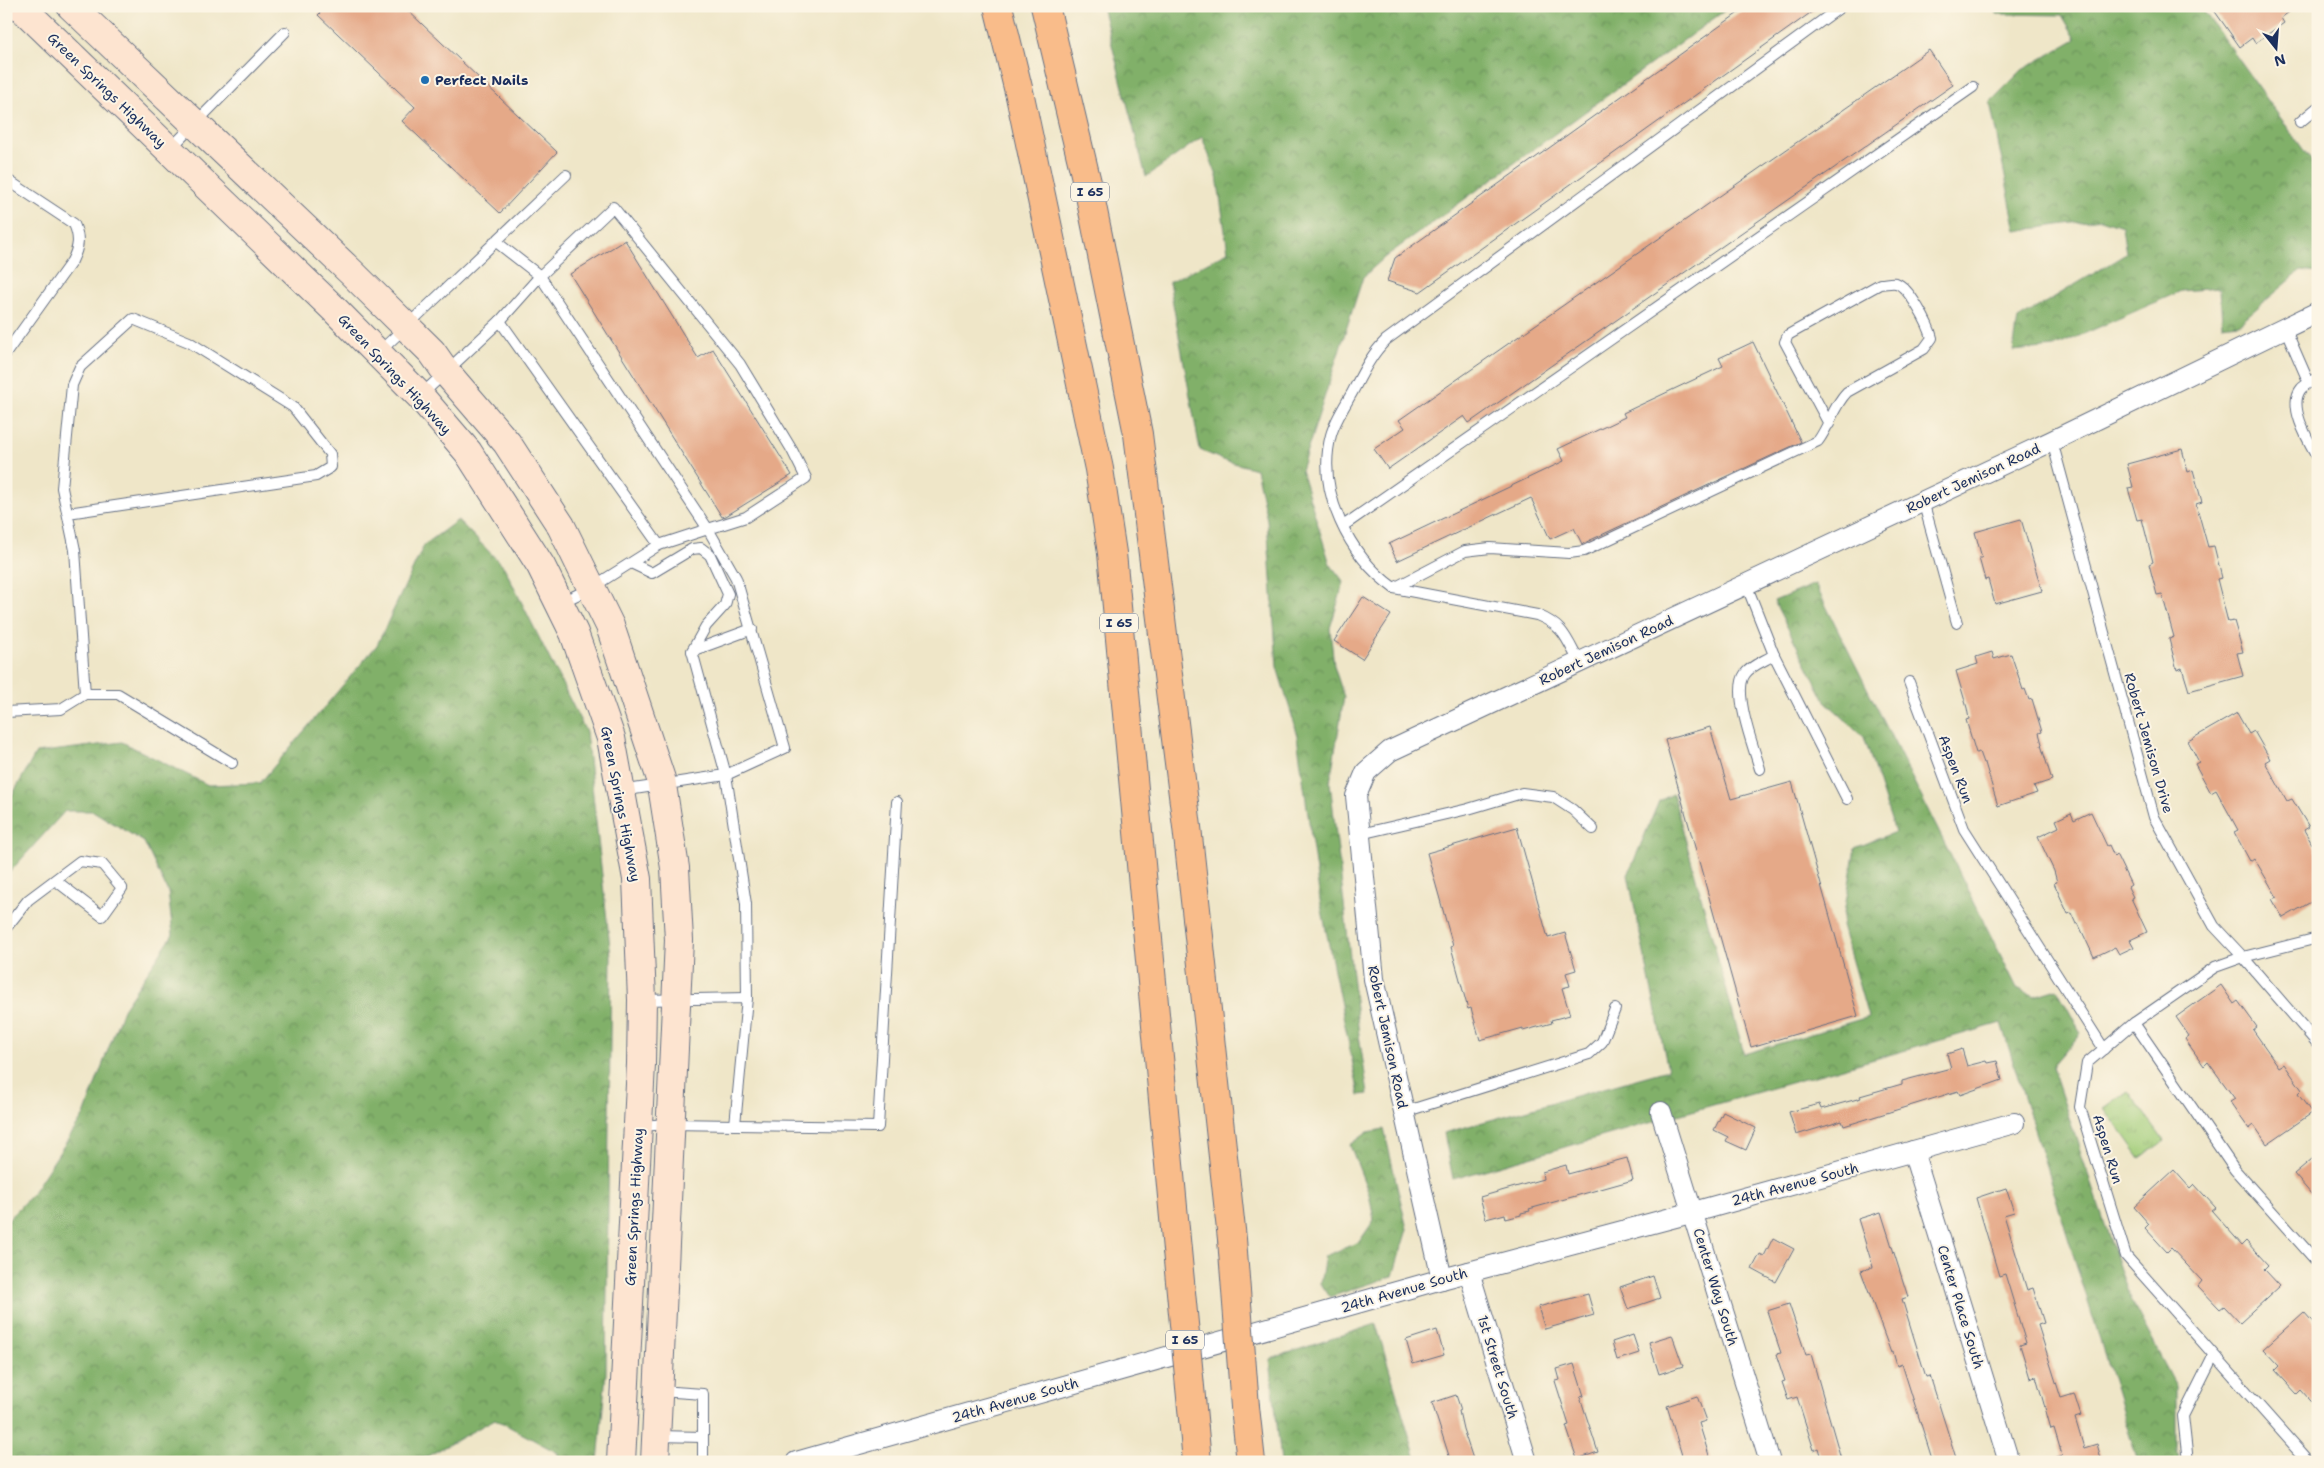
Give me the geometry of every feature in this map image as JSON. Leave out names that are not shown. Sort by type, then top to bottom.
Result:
[{"type":"highway","name":"I 65","points":[[998,6],[1020,96],[1099,469],[1112,552],[1197,1462]]},
{"type":"highway","name":"I 65","points":[[1045,6],[1090,190],[1138,434],[1187,827],[1232,1239],[1251,1462]]},
{"type":"main road","name":"Green Springs Highway","points":[[20,6],[334,309],[420,396],[468,452],[502,503],[541,566],[574,633],[610,738],[637,880],[642,1000],[638,1126],[621,1462]]},
{"type":"main road","points":[[71,6],[194,125],[352,273],[432,352],[446,372],[506,443],[561,526],[610,626],[662,785],[675,877],[679,940],[655,1449]]},
{"type":"street","name":"Robert Jemison Road","points":[[1442,1279],[1374,979],[1356,796],[1366,772],[1390,751],[2052,441],[2318,312]]},
{"type":"street","name":"Center Way South","points":[[1661,1112],[1694,1212],[1770,1462]]},
{"type":"street","name":"24th Avenue South","points":[[796,1462],[1442,1279],[1694,1212],[2014,1123]]},
{"type":"street","name":"Center Place South","points":[[1913,1151],[2009,1462]]},
{"type":"street","name":"1st Street South","points":[[1469,1272],[1527,1462]]},
{"type":"lane","points":[[1579,662],[1562,630],[1553,621],[1537,615],[1394,588],[1378,577],[1355,550],[1343,526],[1330,492],[1327,460],[1331,434],[1374,352],[1386,340],[1842,6]]},
{"type":"lane","points":[[169,150],[285,32]]},
{"type":"lane","points":[[1343,526],[1973,87]]},
{"type":"lane","points":[[2300,122],[2318,108]]},
{"type":"lane","points":[[378,354],[566,175]]},
{"type":"lane","points":[[6,179],[74,224],[79,236],[78,250],[72,261],[6,353]]},
{"type":"lane","points":[[420,396],[500,321],[540,276],[613,207],[740,364],[792,450],[806,478],[746,517],[659,545],[592,588],[560,604]]},
{"type":"lane","points":[[495,241],[540,276],[708,529],[736,578],[785,748],[726,775],[620,791]]},
{"type":"lane","points":[[1394,588],[1465,551],[1490,548],[1569,553],[1591,548],[1818,441],[1829,424],[1838,402],[1847,392],[1924,349],[1932,338],[1930,328],[1904,288],[1896,284],[1880,284],[1788,335],[1785,342],[1829,424]]},
{"type":"lane","points":[[68,513],[316,476],[331,467],[330,454],[293,407],[189,342],[134,319],[80,367],[72,385],[62,488],[75,550],[85,694]]},
{"type":"lane","points":[[500,321],[659,545]]},
{"type":"lane","points":[[2285,328],[2314,380],[2302,387],[2297,396],[2299,420],[2318,458]]},
{"type":"lane","name":"Robert Jemison Drive","points":[[2052,441],[2154,817],[2214,926],[2243,957]]},
{"type":"lane","points":[[1923,501],[1957,623]]},
{"type":"lane","points":[[631,563],[652,573],[692,549],[701,548],[710,555],[728,594],[725,605],[706,626],[692,651],[726,775],[746,904],[747,998],[735,1125]]},
{"type":"lane","points":[[1746,584],[1774,655],[1847,799]]},
{"type":"lane","points":[[692,651],[752,629]]},
{"type":"lane","points":[[1760,769],[1744,710],[1740,686],[1745,673],[1774,655]]},
{"type":"lane","name":"Aspen Run","points":[[1908,682],[1964,829],[2104,1049],[2087,1063],[2080,1107],[2126,1256],[2309,1462]]},
{"type":"lane","points":[[6,712],[61,709],[85,694],[118,694],[232,763]]},
{"type":"lane","points":[[1360,834],[1468,809],[1522,794],[1553,797],[1573,810],[1593,829]]},
{"type":"lane","points":[[638,1126],[670,1124],[878,1127],[897,802]]},
{"type":"lane","points":[[6,928],[28,900],[80,861],[102,864],[122,888],[102,916],[55,880]]},
{"type":"lane","points":[[2104,1049],[2134,1023],[2215,967],[2243,957],[2318,938]]},
{"type":"lane","points":[[2243,957],[2318,1044]]},
{"type":"lane","points":[[642,1000],[747,998]]},
{"type":"lane","points":[[1404,1112],[1589,1054],[1602,1042],[1615,1009]]},
{"type":"lane","points":[[2134,1023],[2235,1170],[2318,1263]]},
{"type":"lane","points":[[2188,1462],[2183,1416],[2213,1356]]},
{"type":"lane","points":[[658,1391],[703,1394],[703,1462]]},
{"type":"lane","points":[[655,1449],[703,1437]]},
{"type":"green space","points":[[1102,6],[1731,6],[1385,257],[1363,277],[1301,470],[1330,564],[1344,582],[1330,628],[1334,666],[1344,697],[1330,782],[1359,1035],[1368,1094],[1359,1095],[1320,900],[1296,729],[1277,667],[1267,520],[1256,469],[1223,460],[1200,450],[1169,282],[1228,252],[1217,176],[1202,137],[1146,177]]},
{"type":"green space","points":[[1994,6],[2200,6],[2318,170],[2318,273],[2301,271],[2239,323],[2222,325],[2220,288],[2181,291],[2054,347],[2013,351],[2018,319],[2126,254],[2122,226],[2101,219],[2016,231],[1990,102],[2022,70],[2076,39],[2062,15],[1996,14]]},
{"type":"green space","points":[[458,520],[504,567],[586,732],[611,956],[606,1373],[598,1462],[558,1462],[558,1453],[495,1419],[417,1462],[6,1462],[6,1222],[32,1194],[84,1115],[123,1009],[173,934],[168,892],[144,842],[93,811],[65,811],[6,876],[6,806],[36,753],[122,742],[208,785],[260,783],[377,645],[424,545]]},
{"type":"green space","points":[[1815,584],[2017,988],[2034,996],[2057,989],[2081,1033],[2052,1067],[2130,1299],[2176,1386],[2176,1450],[2180,1462],[2138,1462],[2001,1023],[1453,1179],[1444,1133],[1668,1070],[1628,875],[1659,801],[1673,794],[1744,1054],[1868,1017],[1842,926],[1855,848],[1895,832],[1864,737],[1825,701],[1774,601]]},
{"type":"green space","points":[[2128,1091],[2164,1141],[2140,1158],[2104,1108]]},
{"type":"green space","points":[[1384,1129],[1407,1229],[1393,1276],[1330,1297],[1320,1284],[1325,1256],[1359,1242],[1374,1220],[1369,1194],[1350,1145],[1368,1132]]},
{"type":"green space","points":[[1376,1324],[1417,1462],[1281,1462],[1270,1359]]},
{"type":"building","points":[[327,6],[403,6],[557,152],[500,213],[402,121],[415,107],[318,15]]},
{"type":"building","points":[[1748,6],[1820,6],[1420,292],[1387,281],[1395,258]]},
{"type":"building","points":[[2211,6],[2297,6],[2281,18],[2284,23],[2255,43],[2252,38],[2240,47]]},
{"type":"building","points":[[1929,50],[1953,85],[1469,423],[1464,416],[1388,469],[1374,449],[1405,428],[1399,420]]},
{"type":"building","points":[[625,240],[698,358],[713,349],[792,475],[726,516],[722,517],[570,274]]},
{"type":"building","points":[[1753,342],[1801,442],[1582,544],[1574,528],[1550,539],[1531,498],[1397,561],[1389,544],[1564,461],[1558,449],[1625,417],[1623,413],[1723,366],[1719,358]]},
{"type":"building","points":[[2182,449],[2188,472],[2193,470],[2202,502],[2196,504],[2208,547],[2214,546],[2222,578],[2217,579],[2228,622],[2234,621],[2243,652],[2237,653],[2243,676],[2189,691],[2182,668],[2177,670],[2169,639],[2174,637],[2162,594],[2157,595],[2149,564],[2153,562],[2142,519],[2137,520],[2128,488],[2133,487],[2127,464]]},
{"type":"building","points":[[2021,519],[2042,591],[1995,604],[1988,579],[1985,580],[1979,558],[1982,558],[1975,532]]},
{"type":"building","points":[[1363,597],[1391,615],[1362,659],[1334,641]]},
{"type":"building","points":[[1992,652],[1994,659],[2011,654],[2023,690],[2025,689],[2029,700],[2032,699],[2042,732],[2039,733],[2041,745],[2052,780],[2034,786],[2037,793],[1998,806],[1985,763],[1983,763],[1979,752],[1976,753],[1966,720],[1969,719],[1967,708],[1956,671],[1978,664],[1976,657]]},
{"type":"building","points":[[2237,713],[2249,734],[2254,731],[2270,759],[2265,762],[2287,801],[2292,799],[2309,827],[2304,830],[2318,854],[2318,898],[2283,918],[2272,899],[2277,897],[2254,858],[2250,861],[2234,832],[2238,830],[2216,790],[2211,793],[2195,764],[2199,762],[2188,741]]},
{"type":"building","points":[[1710,727],[1731,799],[1792,782],[1858,1016],[1751,1047],[1665,740]]},
{"type":"building","points":[[2091,812],[2107,846],[2109,845],[2114,856],[2116,854],[2131,885],[2128,887],[2133,897],[2131,898],[2147,932],[2130,940],[2134,947],[2119,954],[2115,947],[2094,957],[2078,923],[2076,924],[2071,913],[2068,914],[2054,883],[2057,882],[2054,871],[2038,837],[2059,827],[2056,820],[2071,813],[2074,820]]},
{"type":"building","points":[[1517,827],[1548,938],[1565,933],[1576,970],[1566,973],[1570,986],[1562,988],[1570,1015],[1551,1020],[1552,1023],[1523,1031],[1523,1028],[1480,1040],[1471,1008],[1468,1009],[1451,947],[1453,946],[1427,853]]},
{"type":"building","points":[[2221,985],[2234,1004],[2238,1001],[2257,1027],[2253,1030],[2279,1067],[2284,1064],[2302,1090],[2298,1094],[2312,1113],[2267,1144],[2254,1125],[2249,1129],[2230,1102],[2235,1099],[2208,1062],[2204,1066],[2185,1039],[2189,1036],[2176,1017]]},
{"type":"building","points":[[1962,1049],[1967,1066],[1986,1061],[1987,1063],[1997,1061],[2002,1080],[1960,1095],[1958,1091],[1844,1126],[1842,1121],[1796,1135],[1789,1112],[1819,1104],[1821,1109],[1902,1084],[1902,1081],[1951,1068],[1947,1054]]},
{"type":"building","points":[[1723,1112],[1756,1128],[1746,1150],[1726,1141],[1728,1137],[1714,1130]]},
{"type":"building","points":[[2318,1154],[2318,1202],[2294,1174]]},
{"type":"building","points":[[1627,1158],[1633,1180],[1529,1209],[1530,1211],[1521,1213],[1521,1215],[1506,1219],[1505,1214],[1486,1219],[1480,1197],[1543,1179],[1542,1172],[1566,1165],[1568,1174]]},
{"type":"building","points":[[2174,1170],[2190,1188],[2194,1184],[2216,1208],[2212,1211],[2242,1245],[2246,1241],[2268,1265],[2264,1269],[2280,1286],[2240,1323],[2224,1306],[2220,1309],[2198,1286],[2202,1281],[2171,1248],[2167,1252],[2145,1228],[2149,1224],[2134,1207]]},
{"type":"building","points":[[2006,1188],[2014,1212],[2004,1215],[2027,1290],[2033,1288],[2044,1323],[2038,1325],[2061,1398],[2074,1394],[2081,1416],[2075,1418],[2084,1448],[2097,1444],[2102,1462],[2054,1462],[2053,1458],[2062,1455],[2054,1428],[2051,1429],[2036,1376],[2030,1378],[2020,1345],[2026,1343],[2005,1274],[1999,1276],[1976,1198]]},
{"type":"building","points":[[1881,1212],[1908,1297],[1902,1299],[1926,1377],[1930,1376],[1956,1458],[1945,1462],[1933,1462],[1902,1364],[1897,1366],[1893,1352],[1891,1353],[1861,1271],[1873,1267],[1858,1219]]},
{"type":"building","points":[[1773,1238],[1794,1249],[1776,1282],[1752,1269],[1760,1254],[1764,1256]]},
{"type":"building","points":[[1653,1276],[1660,1298],[1628,1309],[1620,1287]]},
{"type":"building","points":[[1588,1294],[1594,1315],[1545,1329],[1538,1307]]},
{"type":"building","points":[[1789,1304],[1806,1355],[1811,1354],[1842,1462],[1822,1462],[1818,1448],[1814,1450],[1797,1397],[1788,1400],[1782,1382],[1785,1381],[1776,1354],[1781,1353],[1767,1311]]},
{"type":"building","points":[[2304,1312],[2318,1328],[2318,1409],[2301,1390],[2297,1394],[2275,1370],[2279,1366],[2263,1349]]},
{"type":"building","points":[[1437,1330],[1444,1355],[1413,1364],[1406,1340]]},
{"type":"building","points":[[1633,1335],[1639,1353],[1617,1360],[1612,1342]]},
{"type":"building","points":[[1672,1335],[1683,1366],[1659,1374],[1649,1342]]},
{"type":"building","points":[[1574,1364],[1584,1396],[1580,1397],[1598,1452],[1577,1459],[1566,1426],[1569,1425],[1555,1381],[1560,1380],[1557,1369]]},
{"type":"building","points":[[1456,1395],[1461,1410],[1459,1411],[1463,1429],[1474,1462],[1451,1462],[1432,1403]]},
{"type":"building","points":[[1697,1396],[1706,1421],[1699,1423],[1711,1462],[1684,1462],[1667,1406]]},
{"type":"place","name":"Perfect Nails","points":[[425,80]]}]
